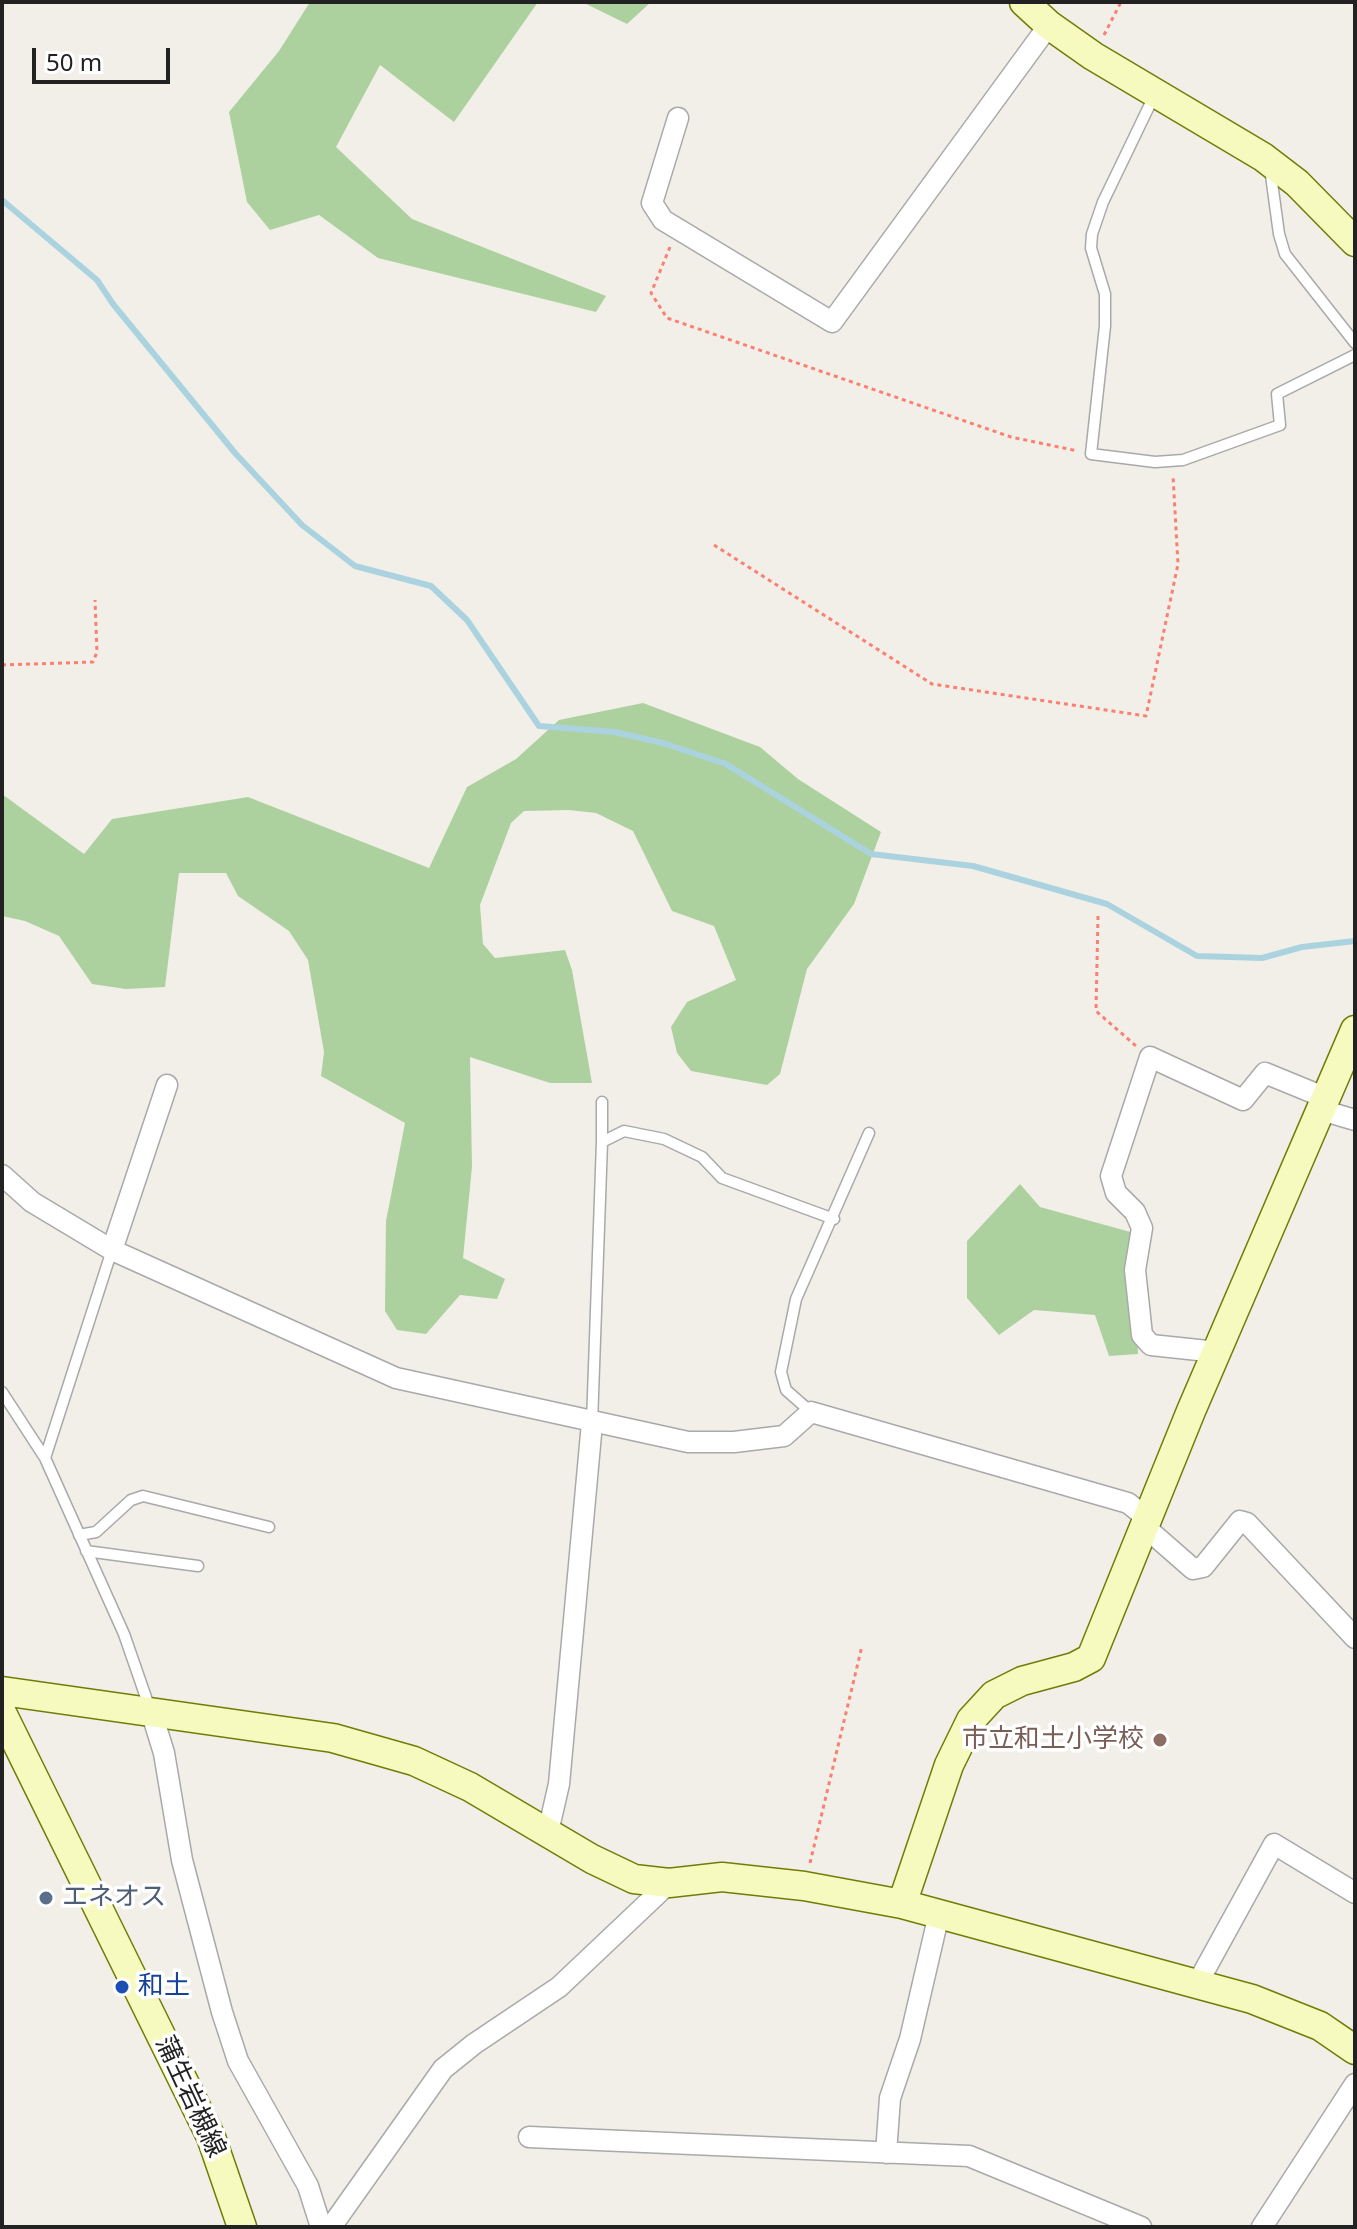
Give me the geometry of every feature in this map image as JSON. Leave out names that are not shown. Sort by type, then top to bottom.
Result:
[{"type":"street","points":[[1024,2],[1049,25],[1093,56],[1270,162],[1297,183],[1355,242]]},
{"type":"street","points":[[678,118],[652,203],[663,220],[832,322],[1049,25]]},
{"type":"street","points":[[902,1904],[949,1765],[971,1720],[994,1695],[1022,1681],[1074,1667],[1091,1658],[1217,1352],[1355,1030]]},
{"type":"street","points":[[1217,1352],[1151,1345],[1142,1335],[1135,1270],[1142,1228],[1135,1212],[1116,1193],[1111,1176],[1150,1057],[1243,1100],[1265,1073],[1355,1120]]},
{"type":"street","points":[[112,1250],[167,1085]]},
{"type":"street","points":[[2,1175],[32,1202],[112,1250],[396,1378],[592,1423],[711,1443],[784,1436],[811,1412],[1128,1503],[1193,1569],[1203,1567],[1240,1521],[1247,1523],[1355,1638]]},
{"type":"street","points":[[548,1832],[559,1784],[592,1423]]},
{"type":"street","points":[[2,1691],[333,1738],[414,1761],[470,1787],[634,1879],[669,1883],[722,1877],[804,1886],[902,1904],[1252,1999],[1320,2026],[1355,2050]]},
{"type":"street","points":[[151,1711],[164,1753],[182,1860],[226,2025],[238,2061],[308,2186],[321,2227]]},
{"type":"street","name":"蒲生岩槻線","points":[[2,1713],[211,2137],[242,2227]]},
{"type":"street","points":[[1197,1984],[1274,1844],[1355,1893]]},
{"type":"street","points":[[331,2227],[443,2069],[474,2044],[559,1987],[669,1883]]},
{"type":"street","points":[[886,2153],[890,2098],[910,2039],[939,1914]]},
{"type":"street","points":[[1262,2227],[1355,2084]]},
{"type":"street","points":[[529,2137],[969,2156],[1141,2227]]},
{"type":"lane","points":[[1155,93],[1103,202],[1092,234],[1091,248],[1105,294],[1105,326],[1091,454],[1183,460],[1280,425],[1277,394],[1355,355]]},
{"type":"lane","points":[[1270,162],[1279,234],[1285,254],[1355,343]]},
{"type":"lane","points":[[592,1423],[602,1102]]},
{"type":"lane","points":[[602,1142],[624,1131],[664,1139],[702,1157],[722,1178],[834,1219]]},
{"type":"lane","points":[[811,1412],[786,1390],[781,1372],[801,1282],[834,1219],[869,1133]]},
{"type":"lane","points":[[45,1458],[112,1250]]},
{"type":"lane","points":[[2,1392],[45,1458],[124,1634],[151,1711]]},
{"type":"lane","points":[[79,1535],[96,1532],[131,1500],[143,1496],[269,1527]]},
{"type":"lane","points":[[86,1551],[198,1566]]},
{"type":"path","points":[[1093,56],[1121,2]]},
{"type":"path","points":[[677,229],[651,293],[667,318],[1011,437],[1091,454]]},
{"type":"path","points":[[714,545],[932,684],[1146,716],[1178,564],[1172,461]]},
{"type":"path","points":[[2,665],[93,662],[97,652],[95,600]]},
{"type":"path","points":[[1098,916],[1096,1011],[1150,1057]]},
{"type":"path","points":[[804,1886],[862,1646]]},
{"type":"green space","points":[[310,2],[538,2],[454,122],[380,65],[336,147],[412,219],[606,296],[596,312],[378,258],[319,215],[270,230],[247,202],[229,112],[279,51]]},
{"type":"green space","points":[[582,2],[651,2],[627,24]]},
{"type":"green space","points":[[643,703],[760,747],[798,779],[881,832],[854,904],[807,969],[780,1074],[767,1085],[691,1071],[677,1053],[671,1027],[687,1002],[736,980],[714,926],[672,911],[633,831],[596,813],[569,810],[524,811],[511,823],[480,905],[483,944],[495,958],[565,950],[572,970],[592,1083],[550,1083],[470,1057],[472,1167],[463,1258],[505,1279],[497,1299],[460,1295],[426,1334],[397,1330],[385,1311],[386,1221],[405,1123],[321,1076],[324,1052],[308,960],[289,931],[238,896],[226,873],[179,873],[165,987],[126,989],[92,984],[59,936],[25,921],[2,916],[2,794],[84,854],[112,819],[248,797],[429,868],[467,787],[516,759],[559,720]]},
{"type":"green space","points":[[1020,1184],[1040,1207],[1134,1233],[1138,1354],[1109,1356],[1095,1315],[1034,1310],[999,1335],[967,1298],[967,1241]]},
{"type":"waterway","points":[[2,200],[97,280],[113,304],[235,453],[302,525],[355,566],[431,586],[467,620],[539,726],[615,732],[663,743],[726,764],[871,854],[973,866],[1107,904],[1197,956],[1262,958],[1302,947],[1355,941]]},
{"type":"place","name":"市立和土小学校","points":[[1160,1740]]},
{"type":"place","name":"エネオス","points":[[46,1898]]},
{"type":"place","name":"和土","points":[[122,1987]]}]
